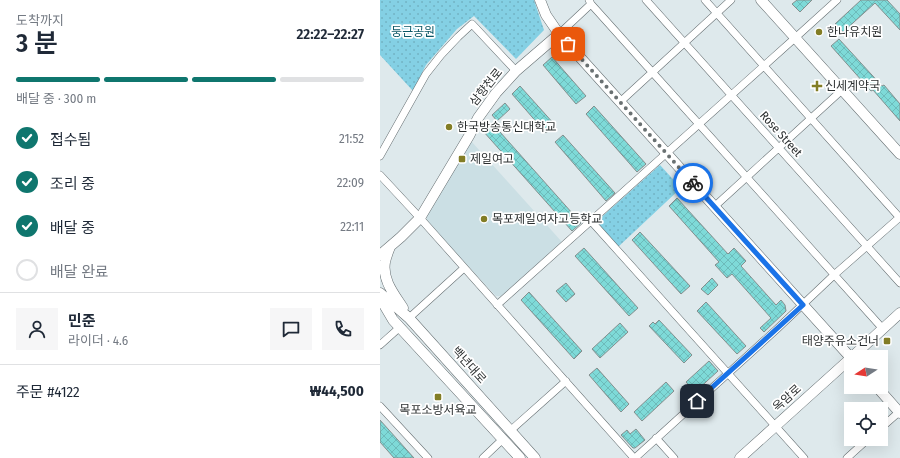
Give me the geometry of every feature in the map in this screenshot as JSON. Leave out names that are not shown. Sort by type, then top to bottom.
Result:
[{"type":"street","points":[[540,0],[546,15],[558,34],[844,350]]},
{"type":"street","name":"Rose Street","points":[[646,0],[900,283]]},
{"type":"street","points":[[380,175],[634,458],[728,374],[834,275],[900,217],[705,0]]},
{"type":"street","points":[[620,102],[731,0]]},
{"type":"street","points":[[761,0],[900,154]]},
{"type":"street","points":[[498,305],[837,0]]},
{"type":"street","points":[[558,34],[590,2],[883,329]]},
{"type":"street","points":[[380,156],[426,74],[446,50],[472,24],[516,71]]},
{"type":"street","name":"삼향천로","points":[[380,255],[385,248],[401,237],[420,218],[478,118],[496,93],[516,71],[558,34]]},
{"type":"street","points":[[714,207],[842,90]]},
{"type":"street","points":[[590,221],[804,458]]},
{"type":"street","points":[[385,248],[387,282],[409,318],[464,268]]},
{"type":"street","name":"백년대로","points":[[380,293],[409,318],[535,458]]},
{"type":"street","points":[[380,298],[396,324]]},
{"type":"street","points":[[380,309],[396,324],[520,458]]},
{"type":"street","name":"옥암로","points":[[860,350],[900,313]]},
{"type":"street","points":[[380,345],[396,324]]},
{"type":"street","name":"옥암로","points":[[740,458],[844,364]]},
{"type":"street","points":[[510,431],[566,382]]},
{"type":"street","points":[[883,394],[899,412],[888,422]]},
{"type":"street","points":[[381,409],[428,458]]},
{"type":"street","points":[[656,438],[674,458]]},
{"type":"street","points":[[483,458],[503,439]]},
{"type":"street","points":[[847,458],[860,446]]},
{"type":"shaded area","name":"목포제일여자고등학교","points":[[471,141],[562,242],[501,296],[496,296],[427,222],[427,215]]},
{"type":"green space","name":"둥근공원","points":[[380,0],[534,0],[544,30],[516,59],[474,16],[457,29],[426,65],[413,91],[380,55]]},
{"type":"green space","points":[[660,165],[681,188],[618,247],[597,227],[596,222]]},
{"type":"building","points":[[797,0],[812,0],[800,12],[792,4]]},
{"type":"building","points":[[861,0],[887,0],[900,14],[900,30],[875,3],[843,32],[835,24]]},
{"type":"building","points":[[839,39],[882,86],[884,85],[900,104],[900,121],[831,46]]},
{"type":"building","points":[[552,57],[586,96],[576,104],[543,65]]},
{"type":"building","points":[[520,86],[555,125],[546,133],[512,94]]},
{"type":"building","points":[[505,103],[510,109],[497,121],[492,115]]},
{"type":"building","points":[[594,106],[646,164],[637,172],[586,114]]},
{"type":"building","points":[[492,123],[581,223],[572,231],[483,131]]},
{"type":"building","points":[[563,135],[615,193],[606,201],[555,142]]},
{"type":"building","points":[[677,198],[728,254],[734,248],[746,261],[741,266],[776,305],[781,300],[785,305],[786,311],[764,332],[760,328],[771,318],[732,274],[727,278],[715,265],[719,262],[669,206]]},
{"type":"building","points":[[640,232],[690,286],[681,294],[632,240]]},
{"type":"building","points":[[584,248],[638,308],[629,316],[575,256]]},
{"type":"building","points":[[712,278],[718,285],[708,295],[701,289]]},
{"type":"building","points":[[566,283],[575,294],[566,302],[556,291]]},
{"type":"building","points":[[529,292],[582,351],[574,359],[521,300]]},
{"type":"building","points":[[706,302],[746,346],[737,354],[697,311]]},
{"type":"building","points":[[659,320],[692,355],[684,363],[649,326],[653,322],[655,324]]},
{"type":"building","points":[[620,323],[628,332],[600,358],[592,349]]},
{"type":"building","points":[[709,361],[718,371],[695,392],[686,382]]},
{"type":"building","points":[[597,368],[629,404],[621,412],[589,375]]},
{"type":"building","points":[[666,382],[674,391],[642,421],[634,412]]},
{"type":"building","points":[[380,420],[414,458],[394,458],[380,442]]},
{"type":"building","points":[[636,429],[645,440],[633,448],[621,435],[627,430],[630,434]]},
{"type":"way so far","points":[[568,44],[693,183]]},
{"type":"place","name":"한나유치원","points":[[819,32]]},
{"type":"place","name":"신세계약국","points":[[817,86]]},
{"type":"place","name":"한국방송통신대학교","points":[[449,127]]},
{"type":"place","name":"제일여고","points":[[462,159]]},
{"type":"place","name":"목포제일여자고등학교","points":[[484,219]]},
{"type":"place","name":"태양주유소건너","points":[[887,341]]},
{"type":"place","name":"목포소방서육교","points":[[438,397]]},
{"type":"route","points":[[693,183],[803,305],[697,401]]}]
